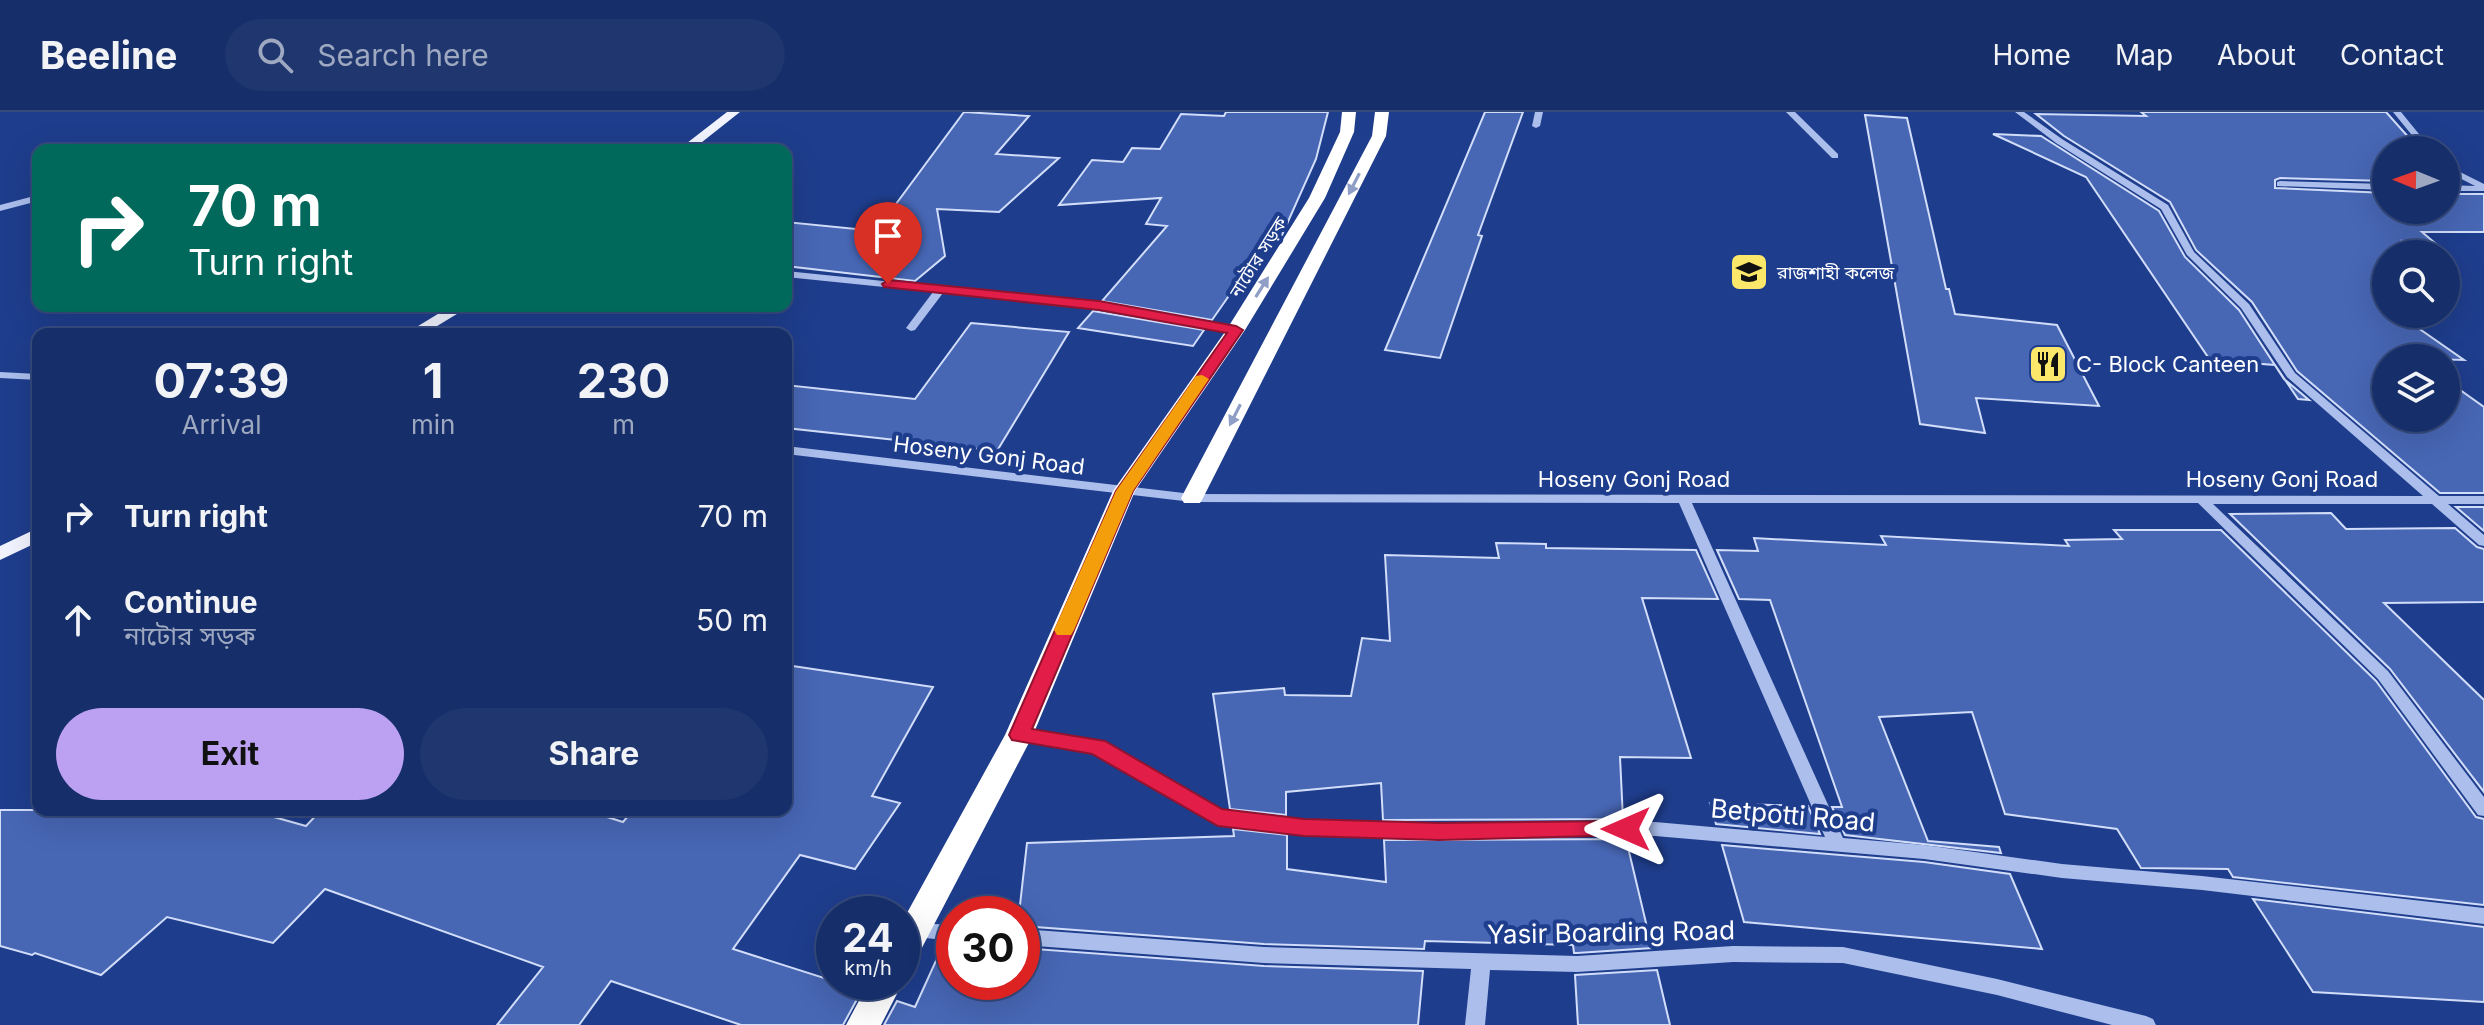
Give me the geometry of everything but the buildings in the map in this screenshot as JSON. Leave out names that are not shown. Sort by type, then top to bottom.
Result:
[{"type":"highway","name":"নাটোর সড়ক","points":[[920,920],[1019,735],[1124,491],[1236,330],[1317,198],[1347,132],[1349,112]]},
{"type":"highway","points":[[1192,498],[1379,136],[1382,112]]},
{"type":"highway","points":[[863,1025],[876,1000]]},
{"type":"main road","points":[[692,144],[734,112]]},
{"type":"main road","points":[[424,328],[452,312]]},
{"type":"main road","points":[[0,554],[32,537]]},
{"type":"street","points":[[1536,126],[1539,112]]},
{"type":"street","points":[[1790,112],[1835,156]]},
{"type":"street","points":[[2019,112],[2165,207],[2190,253],[2245,306],[2291,375],[2484,542]]},
{"type":"street","points":[[2397,112],[2417,136]]},
{"type":"street","points":[[2460,175],[2484,188]]},
{"type":"street","points":[[2280,184],[2372,187]]},
{"type":"street","points":[[2460,188],[2484,188]]},
{"type":"street","points":[[0,208],[32,200]]},
{"type":"street","points":[[792,275],[1099,306],[1236,330]]},
{"type":"street","points":[[911,328],[941,289]]},
{"type":"street","points":[[0,375],[32,377]]},
{"type":"street","name":"Hoseny Gonj Road","points":[[792,451],[1192,498],[2484,500]]},
{"type":"street","points":[[1684,499],[1837,845]]},
{"type":"street","points":[[2202,500],[2383,675],[2484,810]]},
{"type":"street","name":"Betpotti Road","points":[[1019,735],[1097,747],[1218,817],[1304,827],[1439,832],[1655,829],[1924,852],[2062,871],[2202,883],[2484,916]]},
{"type":"street","name":"Yasir Boarding Road","points":[[1040,938],[1264,955],[1577,964],[1733,954],[1843,955],[1997,987],[2146,1025]]},
{"type":"street","points":[[1475,1025],[1481,962]]},
{"type":"slow traffic","points":[[1064,630],[1124,491],[1202,379]]},
{"type":"place","name":"রাজশাহী কলেজ","points":[[1749,272]]},
{"type":"place","name":"C- Block Canteen","points":[[2048,364]]},
{"type":"route","points":[[888,284],[1099,306],[1236,330],[1124,491],[1019,735],[1097,747],[1218,817],[1304,827],[1439,832],[1626,829]]}]
